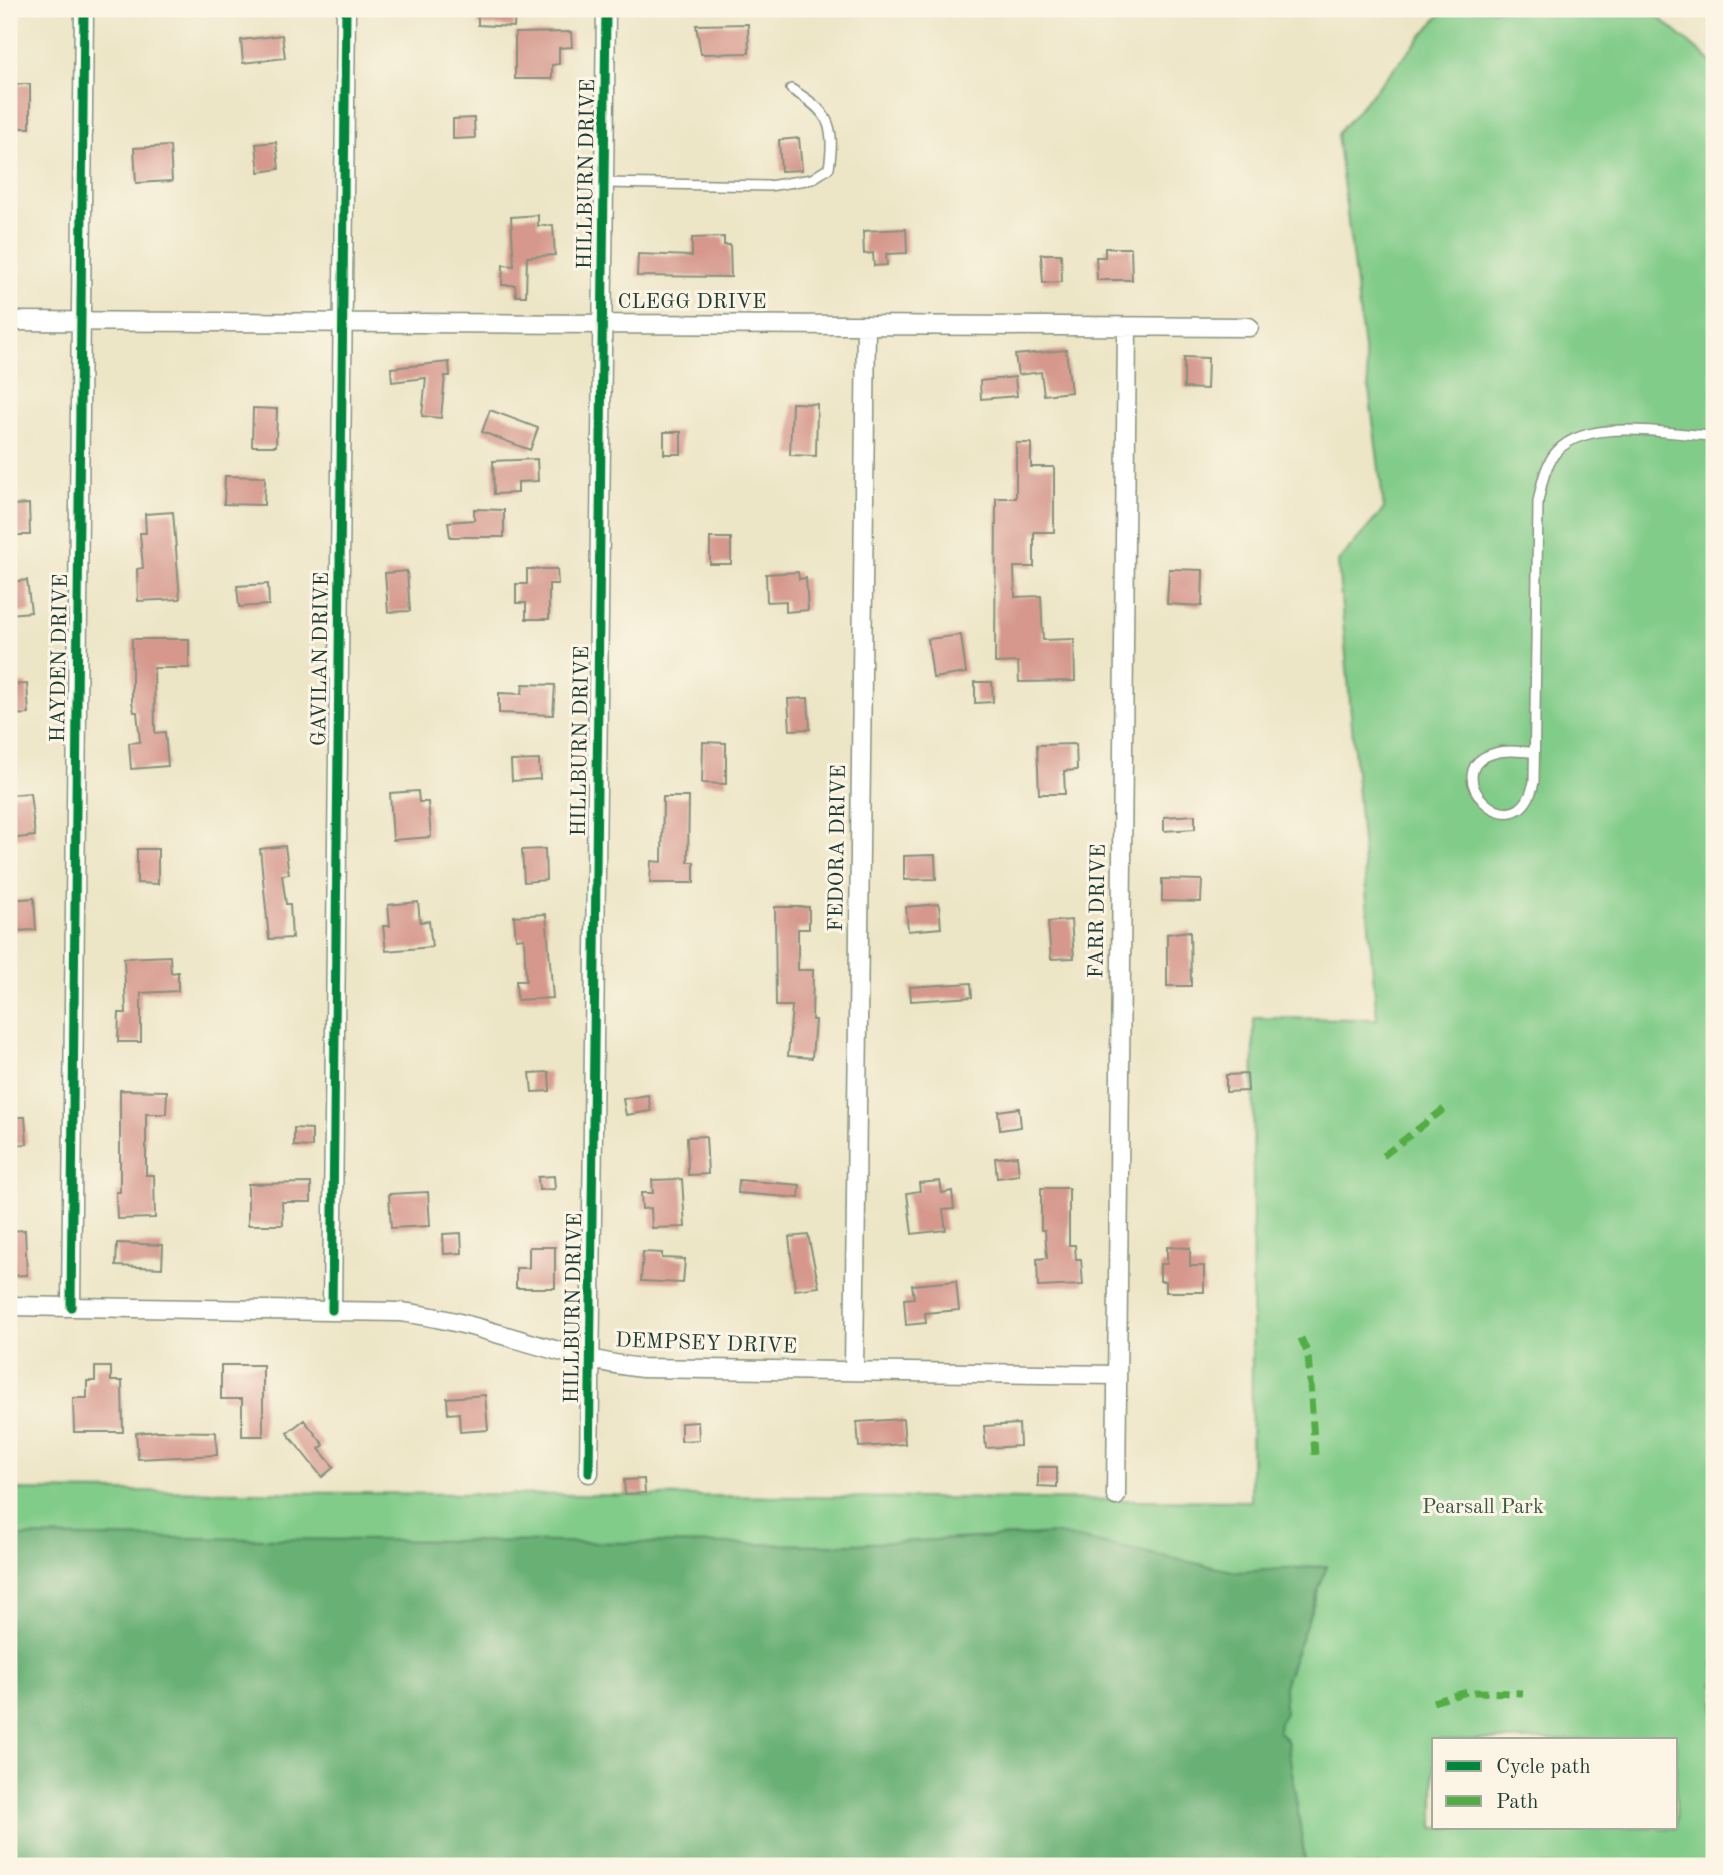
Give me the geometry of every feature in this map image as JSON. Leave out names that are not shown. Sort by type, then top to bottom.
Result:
[{"type":"street","name":"HAYDEN DRIVE","points":[[71,1307],[85,9]]},
{"type":"street","name":"GAVILAN DRIVE","points":[[332,1310],[346,9]]},
{"type":"street","name":"HILLBURN DRIVE","points":[[589,1473],[606,9]]},
{"type":"street","name":"CLEGG DRIVE","points":[[9,321],[1249,327]]},
{"type":"street","name":"FEDORA DRIVE","points":[[854,1371],[866,325]]},
{"type":"street","name":"FARR DRIVE","points":[[1116,1496],[1115,1375],[1127,327]]},
{"type":"street","name":"DEMPSEY DRIVE","points":[[9,1306],[401,1312],[456,1320],[592,1360],[642,1368],[1115,1375]]},
{"type":"lane","points":[[604,183],[769,186],[812,179],[829,168],[833,141],[819,106],[790,89]]},
{"type":"lane","points":[[1534,752],[1504,751],[1482,760],[1475,769],[1473,781],[1475,793],[1482,803],[1503,812],[1524,803],[1534,782],[1538,502],[1543,477],[1554,455],[1577,437],[1612,430],[1714,436]]},
{"type":"green space","name":"Pearsall Park","points":[[1445,9],[1649,9],[1714,64],[1714,1866],[9,1866],[9,1490],[1251,1501],[1254,1018],[1377,1019],[1338,562],[1384,509],[1337,134]]},
{"type":"green space","points":[[1058,1534],[1237,1572],[1327,1566],[1284,1686],[1285,1713],[1279,1722],[1278,1731],[1287,1740],[1306,1866],[9,1866],[9,1536],[832,1545]]},
{"type":"building","points":[[478,9],[515,11],[514,27],[478,25]]},
{"type":"building","points":[[748,24],[749,53],[701,54],[696,25]]},
{"type":"building","points":[[571,32],[572,47],[559,48],[559,64],[552,65],[552,79],[515,79],[515,33]]},
{"type":"building","points":[[282,35],[285,58],[243,63],[241,40]]},
{"type":"building","points":[[9,84],[30,84],[30,128],[9,128]]},
{"type":"building","points":[[474,118],[475,138],[453,139],[453,119]]},
{"type":"building","points":[[799,138],[802,170],[781,171],[779,140]]},
{"type":"building","points":[[276,142],[279,169],[259,172],[256,144]]},
{"type":"building","points":[[170,146],[172,181],[136,183],[134,148]]},
{"type":"building","points":[[538,215],[538,226],[553,225],[555,255],[527,257],[526,296],[516,296],[515,285],[502,285],[503,265],[514,266],[511,217]]},
{"type":"building","points":[[906,229],[907,253],[886,254],[887,265],[874,266],[873,253],[864,254],[863,231]]},
{"type":"building","points":[[724,237],[724,245],[730,245],[731,277],[637,276],[638,254],[692,256],[692,238]]},
{"type":"building","points":[[1105,248],[1131,248],[1132,280],[1097,280],[1096,257],[1105,257]]},
{"type":"building","points":[[1041,254],[1061,254],[1062,282],[1043,283]]},
{"type":"building","points":[[1066,350],[1071,392],[1044,395],[1041,372],[1018,375],[1015,355]]},
{"type":"building","points":[[1184,357],[1208,358],[1207,389],[1184,388]]},
{"type":"building","points":[[449,362],[450,376],[445,376],[441,418],[422,416],[426,378],[392,382],[391,368]]},
{"type":"building","points":[[1015,377],[1017,396],[981,399],[980,381]]},
{"type":"building","points":[[792,403],[817,404],[816,456],[790,455]]},
{"type":"building","points":[[253,408],[277,409],[276,446],[252,446]]},
{"type":"building","points":[[490,410],[538,428],[530,450],[482,432]]},
{"type":"building","points":[[664,432],[681,432],[681,454],[664,454]]},
{"type":"building","points":[[1016,443],[1031,443],[1031,467],[1054,467],[1054,532],[1034,532],[1034,567],[1014,567],[1015,597],[1041,596],[1043,640],[1074,639],[1075,681],[1019,682],[1018,662],[995,663],[996,498],[1016,498]]},
{"type":"building","points":[[537,459],[538,481],[518,482],[518,493],[494,494],[493,461]]},
{"type":"building","points":[[225,476],[265,477],[264,505],[224,504]]},
{"type":"building","points":[[29,504],[30,535],[9,535],[9,505]]},
{"type":"building","points":[[474,509],[504,510],[504,537],[450,537],[448,522],[474,520]]},
{"type":"building","points":[[173,512],[180,599],[138,601],[137,569],[143,568],[140,533],[146,533],[145,514]]},
{"type":"building","points":[[710,538],[731,538],[731,564],[710,564]]},
{"type":"building","points":[[527,569],[557,569],[558,584],[549,584],[549,619],[526,619],[526,603],[516,603],[516,584],[527,584]]},
{"type":"building","points":[[1169,569],[1203,570],[1202,606],[1167,604]]},
{"type":"building","points":[[407,571],[410,611],[388,612],[385,573]]},
{"type":"building","points":[[798,572],[799,579],[806,578],[808,610],[786,612],[786,601],[767,602],[766,574]]},
{"type":"building","points":[[27,580],[31,612],[9,614],[9,582]]},
{"type":"building","points":[[268,584],[269,605],[239,607],[237,586]]},
{"type":"building","points":[[961,635],[966,673],[933,678],[928,639]]},
{"type":"building","points":[[132,639],[189,639],[189,668],[154,668],[155,733],[165,732],[168,766],[131,769],[129,743],[140,742],[137,712],[134,712],[132,702]]},
{"type":"building","points":[[975,682],[992,682],[993,702],[975,703]]},
{"type":"building","points":[[27,684],[29,714],[9,715],[9,685]]},
{"type":"building","points":[[523,684],[555,685],[553,715],[499,713],[499,693],[522,694]]},
{"type":"building","points":[[808,698],[810,729],[790,730],[788,699]]},
{"type":"building","points":[[703,742],[726,743],[726,784],[702,783]]},
{"type":"building","points":[[1076,744],[1077,770],[1064,771],[1065,794],[1039,794],[1037,745]]},
{"type":"building","points":[[539,760],[540,779],[512,781],[511,761]]},
{"type":"building","points":[[418,791],[419,802],[428,802],[431,837],[393,840],[390,793]]},
{"type":"building","points":[[30,793],[35,836],[9,839],[9,795]]},
{"type":"building","points":[[663,797],[689,797],[688,862],[694,862],[694,883],[650,883],[651,861],[662,862]]},
{"type":"building","points":[[1195,815],[1195,829],[1164,831],[1164,817]]},
{"type":"building","points":[[285,846],[289,874],[282,875],[286,904],[290,904],[292,938],[269,939],[260,849]]},
{"type":"building","points":[[137,849],[158,849],[158,884],[137,883]]},
{"type":"building","points":[[545,849],[546,880],[524,882],[522,850]]},
{"type":"building","points":[[935,855],[936,879],[904,880],[904,856]]},
{"type":"building","points":[[1162,879],[1202,880],[1201,902],[1162,901]]},
{"type":"building","points":[[34,898],[36,930],[13,931],[10,900]]},
{"type":"building","points":[[418,902],[420,922],[429,921],[432,947],[386,951],[383,926],[390,926],[388,905]]},
{"type":"building","points":[[939,904],[941,928],[908,931],[906,907]]},
{"type":"building","points":[[775,907],[809,907],[809,929],[798,929],[798,970],[813,970],[812,1020],[815,1020],[812,1058],[788,1056],[792,1006],[776,1006]]},
{"type":"building","points":[[546,914],[553,998],[517,1000],[516,981],[526,981],[524,938],[516,939],[514,916]]},
{"type":"building","points":[[1071,920],[1074,958],[1051,959],[1048,922]]},
{"type":"building","points":[[1190,931],[1191,986],[1167,986],[1167,934]]},
{"type":"building","points":[[170,956],[171,973],[178,972],[178,991],[141,993],[141,1042],[118,1042],[119,1013],[126,1013],[124,958]]},
{"type":"building","points":[[971,983],[972,997],[911,1001],[910,987]]},
{"type":"building","points":[[549,1072],[550,1091],[532,1092],[530,1073]]},
{"type":"building","points":[[1247,1074],[1248,1091],[1226,1092],[1226,1075]]},
{"type":"building","points":[[120,1090],[167,1091],[166,1114],[146,1114],[146,1175],[154,1175],[155,1218],[117,1219],[116,1192],[120,1192]]},
{"type":"building","points":[[648,1095],[651,1111],[626,1115],[623,1099]]},
{"type":"building","points":[[1019,1108],[1021,1127],[1000,1130],[998,1111]]},
{"type":"building","points":[[9,1117],[25,1117],[27,1144],[9,1145]]},
{"type":"building","points":[[294,1128],[312,1129],[312,1147],[294,1146]]},
{"type":"building","points":[[706,1136],[708,1174],[688,1175],[687,1137]]},
{"type":"building","points":[[1017,1156],[1019,1175],[997,1178],[995,1158]]},
{"type":"building","points":[[554,1176],[555,1189],[539,1190],[538,1177]]},
{"type":"building","points":[[682,1179],[685,1227],[652,1228],[651,1208],[642,1209],[641,1193],[653,1193],[652,1180]]},
{"type":"building","points":[[739,1180],[800,1185],[799,1198],[738,1193]]},
{"type":"building","points":[[940,1181],[942,1193],[952,1191],[954,1209],[943,1210],[946,1230],[912,1234],[907,1193],[920,1191],[919,1183]]},
{"type":"building","points":[[311,1183],[311,1202],[282,1202],[283,1225],[248,1225],[248,1184]]},
{"type":"building","points":[[1041,1188],[1069,1188],[1069,1245],[1075,1245],[1076,1259],[1081,1259],[1083,1285],[1038,1287],[1037,1259],[1047,1258],[1045,1230],[1041,1230]]},
{"type":"building","points":[[428,1192],[430,1226],[391,1228],[389,1194]]},
{"type":"building","points":[[25,1230],[27,1275],[9,1276],[9,1231]]},
{"type":"building","points":[[461,1233],[462,1253],[444,1254],[443,1234]]},
{"type":"building","points":[[808,1235],[819,1287],[795,1290],[789,1237]]},
{"type":"building","points":[[117,1243],[163,1245],[162,1268],[116,1266]]},
{"type":"building","points":[[529,1247],[555,1247],[555,1288],[516,1288],[516,1268],[529,1268]]},
{"type":"building","points":[[1167,1247],[1190,1248],[1190,1266],[1204,1266],[1204,1292],[1166,1292],[1166,1281],[1160,1281],[1160,1264],[1167,1264]]},
{"type":"building","points":[[643,1252],[662,1253],[662,1258],[685,1259],[683,1283],[641,1281]]},
{"type":"building","points":[[956,1281],[959,1310],[925,1313],[926,1323],[906,1325],[904,1299],[914,1298],[912,1285]]},
{"type":"building","points":[[221,1365],[263,1365],[263,1436],[242,1436],[242,1399],[221,1399]]},
{"type":"building","points":[[95,1367],[111,1367],[111,1381],[122,1381],[123,1432],[74,1432],[73,1398],[87,1398],[87,1381],[95,1381]]},
{"type":"building","points":[[485,1395],[488,1430],[460,1432],[459,1413],[448,1414],[447,1398]]},
{"type":"building","points":[[903,1419],[905,1444],[859,1447],[857,1422]]},
{"type":"building","points":[[304,1420],[324,1445],[319,1449],[334,1467],[322,1477],[287,1433]]},
{"type":"building","points":[[698,1422],[699,1440],[681,1441],[681,1423]]},
{"type":"building","points":[[1019,1424],[1020,1446],[986,1448],[984,1426]]},
{"type":"building","points":[[216,1432],[217,1455],[138,1459],[136,1433]]},
{"type":"building","points":[[1038,1467],[1057,1467],[1057,1487],[1038,1486]]},
{"type":"building","points":[[644,1479],[645,1493],[625,1494],[624,1480]]},
{"type":"marked path","points":[[1383,1156],[1449,1105]]},
{"type":"marked path","points":[[1301,1338],[1308,1354],[1315,1455]]},
{"type":"marked path","points":[[1433,1702],[1467,1692],[1523,1693]]},
{"type":"cycle path","points":[[71,1307],[84,9]]},
{"type":"cycle path","points":[[332,1310],[346,9]]},
{"type":"cycle path","points":[[589,1473],[606,9]]}]
